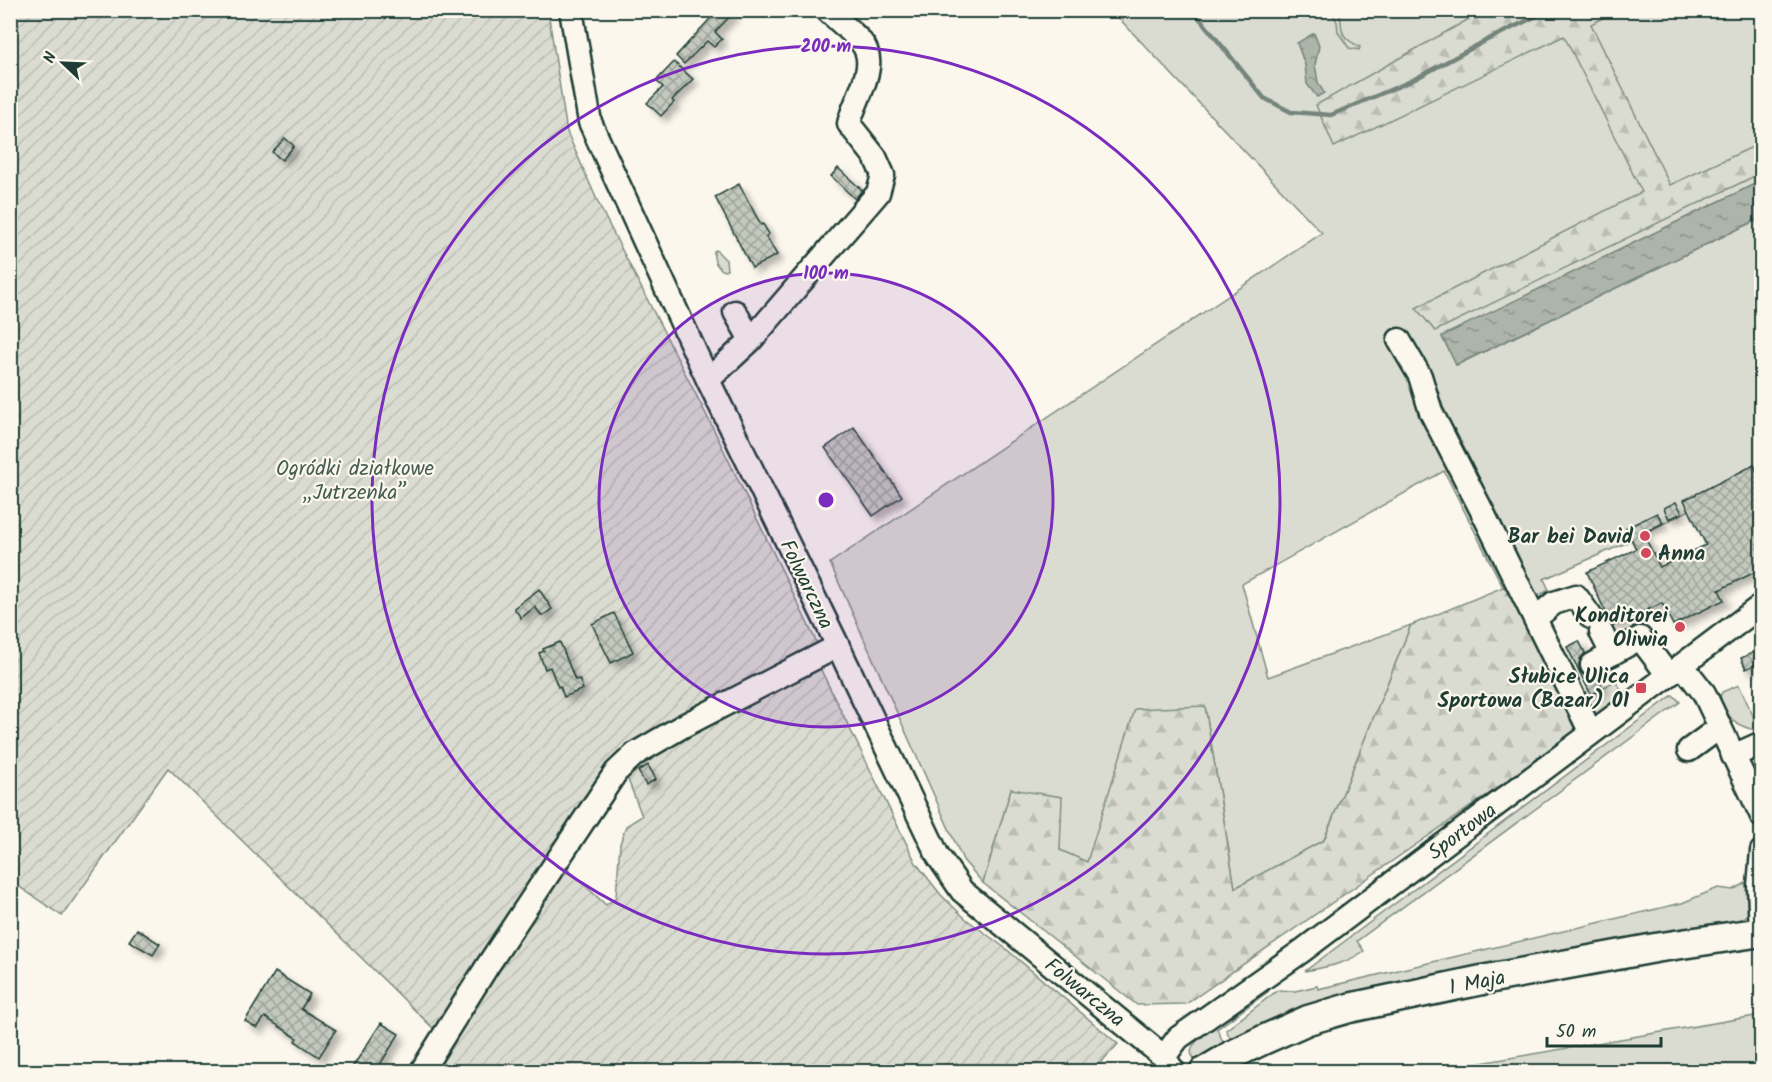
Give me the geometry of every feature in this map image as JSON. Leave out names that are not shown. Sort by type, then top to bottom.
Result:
[{"type":"main road","name":"1 Maja","points":[[1204,1071],[1233,1054],[1308,1020],[1349,1008],[1575,963],[1761,932]]},
{"type":"street","name":"Folwarczna","points":[[570,10],[590,122],[708,380],[938,856],[962,891],[1169,1064]]},
{"type":"street","points":[[708,380],[751,340],[878,193],[883,176],[875,157],[849,124],[851,112],[868,71],[869,55],[862,42],[827,10]]},
{"type":"street","points":[[735,312],[751,340]]},
{"type":"street","points":[[1399,340],[1420,376],[1431,412],[1536,618],[1579,672],[1591,733]]},
{"type":"street","points":[[1536,618],[1554,603],[1576,596],[1612,654]]},
{"type":"street","name":"Sportowa","points":[[1169,1064],[1178,1038],[1302,951],[1761,605]]},
{"type":"street","points":[[1579,672],[1640,638],[1704,693],[1761,816]]},
{"type":"street","points":[[421,1071],[613,776],[635,754],[683,726],[838,646]]},
{"type":"street","points":[[1693,755],[1726,741],[1761,743]]},
{"type":"street","points":[[1761,851],[1759,886],[1761,932]]},
{"type":"green space","points":[[1485,10],[1616,11],[1591,24],[1670,185],[1761,143],[1761,173],[1435,331],[1416,308],[1642,192],[1564,36],[1334,147],[1316,105]]},
{"type":"green space","name":"Ogródki działkowe „Jutrzenka”","points":[[11,11],[548,11],[567,132],[601,209],[711,424],[817,643],[645,735],[615,762],[437,1032],[168,768],[62,916],[11,881]]},
{"type":"green space","points":[[1112,11],[1761,11],[1761,181],[1442,337],[1457,365],[1761,218],[1761,473],[1626,543],[1544,579],[1549,590],[1536,597],[1503,587],[1444,471],[1242,584],[1268,677],[1411,625],[1324,840],[1235,888],[1205,706],[1087,863],[1060,850],[1011,789],[983,883],[963,860],[830,563],[1322,233]]},
{"type":"green space","points":[[1332,11],[1338,11],[1343,33],[1360,47],[1359,50],[1349,48],[1338,32]]},
{"type":"green space","points":[[716,250],[726,260],[727,270],[724,271],[716,263],[714,251]]},
{"type":"green space","points":[[1503,587],[1516,591],[1587,726],[1186,1004],[1137,1005],[983,883],[1011,789],[1062,797],[1060,850],[1087,862],[1135,709],[1205,706],[1235,888],[1324,840],[1411,625]]},
{"type":"green space","points":[[820,668],[916,863],[941,895],[966,919],[1005,948],[1118,1044],[1092,1072],[429,1072],[564,866],[606,905],[616,897],[620,844],[626,826],[642,816],[625,772],[633,765]]},
{"type":"green space","points":[[1615,681],[1624,693],[1594,718],[1580,700]]},
{"type":"green space","points":[[1739,685],[1760,731],[1738,724],[1724,707],[1722,692]]},
{"type":"green space","points":[[1673,695],[1680,702],[1357,941],[1364,951],[1343,962],[1305,971]]},
{"type":"green space","points":[[1749,876],[1749,913],[1740,922],[1233,1043],[1226,1030],[1278,990],[1295,991],[1317,986],[1318,989],[1682,903],[1718,888],[1733,890],[1748,882]]},
{"type":"green space","points":[[1269,991],[1217,1029],[1225,1046],[1197,1060],[1193,1056],[1192,1048],[1202,1036],[1258,994]]},
{"type":"green space","points":[[1761,1015],[1761,1071],[1441,1071],[1452,1068]]},
{"type":"water","points":[[1314,33],[1319,46],[1315,65],[1318,82],[1324,93],[1317,97],[1307,84],[1305,65],[1297,43]]},
{"type":"water","points":[[1761,181],[1761,218],[1456,365],[1442,336]]},
{"type":"building","points":[[718,10],[736,10],[715,32],[722,39],[714,47],[707,41],[684,64],[676,56]]},
{"type":"building","points":[[674,62],[693,79],[672,100],[674,102],[661,116],[647,103],[663,87],[656,81]]},
{"type":"building","points":[[285,138],[294,146],[282,160],[272,152]]},
{"type":"building","points":[[838,168],[862,190],[855,199],[831,176]]},
{"type":"building","points":[[739,184],[761,225],[763,224],[769,234],[766,236],[777,255],[752,268],[715,197]]},
{"type":"building","points":[[854,427],[902,496],[873,516],[825,448]]},
{"type":"building","points":[[1754,465],[1761,480],[1761,569],[1719,590],[1724,600],[1673,625],[1662,603],[1613,626],[1604,619],[1603,612],[1605,611],[1587,572],[1636,549],[1626,528],[1657,513],[1663,523],[1643,533],[1660,567],[1706,545],[1684,500]]},
{"type":"building","points":[[1676,502],[1682,513],[1669,519],[1664,508]]},
{"type":"building","points":[[539,589],[552,609],[542,616],[535,607],[521,618],[514,608]]},
{"type":"building","points":[[614,613],[633,652],[611,663],[592,624]]},
{"type":"building","points":[[1579,641],[1585,653],[1580,659],[1580,671],[1586,677],[1598,677],[1603,688],[1591,695],[1567,647]]},
{"type":"building","points":[[560,642],[575,680],[579,679],[583,689],[564,697],[550,667],[545,669],[539,653]]},
{"type":"building","points":[[1761,649],[1761,662],[1746,669],[1741,658]]},
{"type":"building","points":[[648,765],[656,779],[646,785],[638,771]]},
{"type":"building","points":[[137,929],[160,944],[153,955],[129,941]]},
{"type":"building","points":[[275,972],[310,994],[301,1009],[336,1030],[319,1057],[295,1041],[297,1038],[265,1017],[257,1028],[245,1021]]},
{"type":"building","points":[[381,1023],[399,1034],[376,1071],[350,1071]]},
{"type":"waterway","points":[[1193,10],[1264,98],[1291,112],[1331,115],[1411,81],[1549,10]]},
{"type":"place","name":"Bar bei David","points":[[1645,536]]},
{"type":"place","name":"Anna","points":[[1646,553]]},
{"type":"place","name":"Konditorei Oliwia","points":[[1680,627]]},
{"type":"place","name":"Słubice Ulica Sportowa (Bazar) 01","points":[[1641,688]]}]
